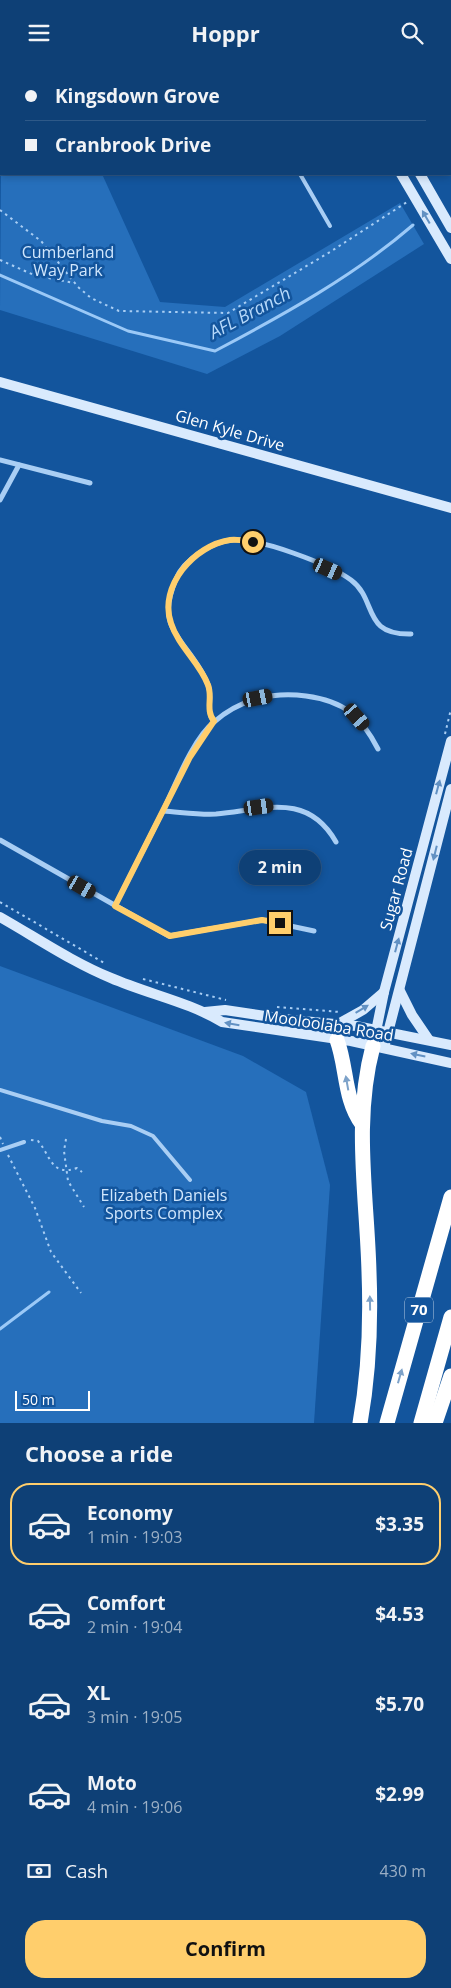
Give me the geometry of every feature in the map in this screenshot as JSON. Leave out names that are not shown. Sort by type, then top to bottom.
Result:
[{"type":"highway","points":[[337,1039],[343,1059],[352,1112],[362,1124]]},
{"type":"highway","points":[[360,1423],[366,1378],[370,1316],[362,1124],[365,1083],[379,1047]]},
{"type":"highway","name":"70","points":[[387,1423],[451,1197]]},
{"type":"highway","name":"70","points":[[421,1423],[451,1317]]},
{"type":"highway","points":[[435,1423],[451,1376]]},
{"type":"main road","points":[[402,175],[451,259]]},
{"type":"main road","points":[[421,175],[451,228]]},
{"type":"main road","name":"Glen Kyle Drive","points":[[0,381],[451,508]]},
{"type":"main road","name":"Sugar Road","points":[[379,1047],[376,1029],[384,992],[451,741]]},
{"type":"main road","name":"Sugar Road","points":[[379,1047],[389,1031],[451,789]]},
{"type":"main road","name":"Mooloolaba Road","points":[[0,917],[66,957],[111,978],[205,1012],[222,1022],[337,1039],[451,1063]]},
{"type":"main road","points":[[400,991],[428,1040]]},
{"type":"main road","points":[[338,1024],[363,1010],[384,992]]},
{"type":"main road","name":"Mooloolaba Road","points":[[205,1012],[225,1010],[292,1020],[376,1029],[451,1045]]},
{"type":"street","points":[[0,460],[90,483]]},
{"type":"street","points":[[0,501],[20,465]]},
{"type":"street","points":[[214,721],[209,713],[209,687],[173,629],[169,608],[172,587],[180,570],[188,562],[216,545],[231,540],[253,542],[301,557],[342,575],[358,588],[378,623],[397,634],[411,633]]},
{"type":"street","points":[[115,906],[190,757],[214,721],[241,705],[258,698],[275,695],[314,697],[344,707],[357,717],[368,730],[378,749]]},
{"type":"street","points":[[163,811],[217,813],[281,806],[321,820],[336,842]]},
{"type":"street","points":[[0,840],[170,936],[262,920],[314,931]]},
{"type":"lane","points":[[301,175],[330,226]]},
{"type":"lane","points":[[0,1090],[102,1121],[131,1126],[153,1136],[190,1180]]},
{"type":"lane","points":[[2,1149],[26,1141]]},
{"type":"path","points":[[0,210],[41,241],[75,283],[92,298],[119,311],[228,313],[330,253],[407,202]]},
{"type":"path","points":[[0,260],[34,275],[75,283]]},
{"type":"path","points":[[66,1139],[64,1151],[67,1171],[74,1191],[84,1207]]},
{"type":"path","points":[[26,1141],[38,1141],[54,1165],[67,1171],[78,1168],[82,1172]]},
{"type":"path","points":[[2,1149],[35,1208],[51,1252],[81,1293]]},
{"type":"green space","name":"Cumberland Way Park","points":[[1,175],[102,175],[160,302],[225,307],[400,203],[424,244],[280,336],[207,374],[0,310]]},
{"type":"green space","name":"Elizabeth Daniels Sports Complex","points":[[0,966],[243,1056],[306,1092],[330,1185],[314,1423],[0,1423]]},
{"type":"waterway","name":"AFL Branch","points":[[0,275],[128,331],[215,351],[317,294],[367,261],[413,225]]},
{"type":"waterway","points":[[0,1329],[49,1292]]},
{"type":"route","points":[[253,542],[231,540],[216,545],[188,562],[177,576],[172,587],[169,608],[171,624],[209,687],[209,713],[214,721],[206,730],[179,777],[115,906],[170,936],[262,920],[280,923]]}]
